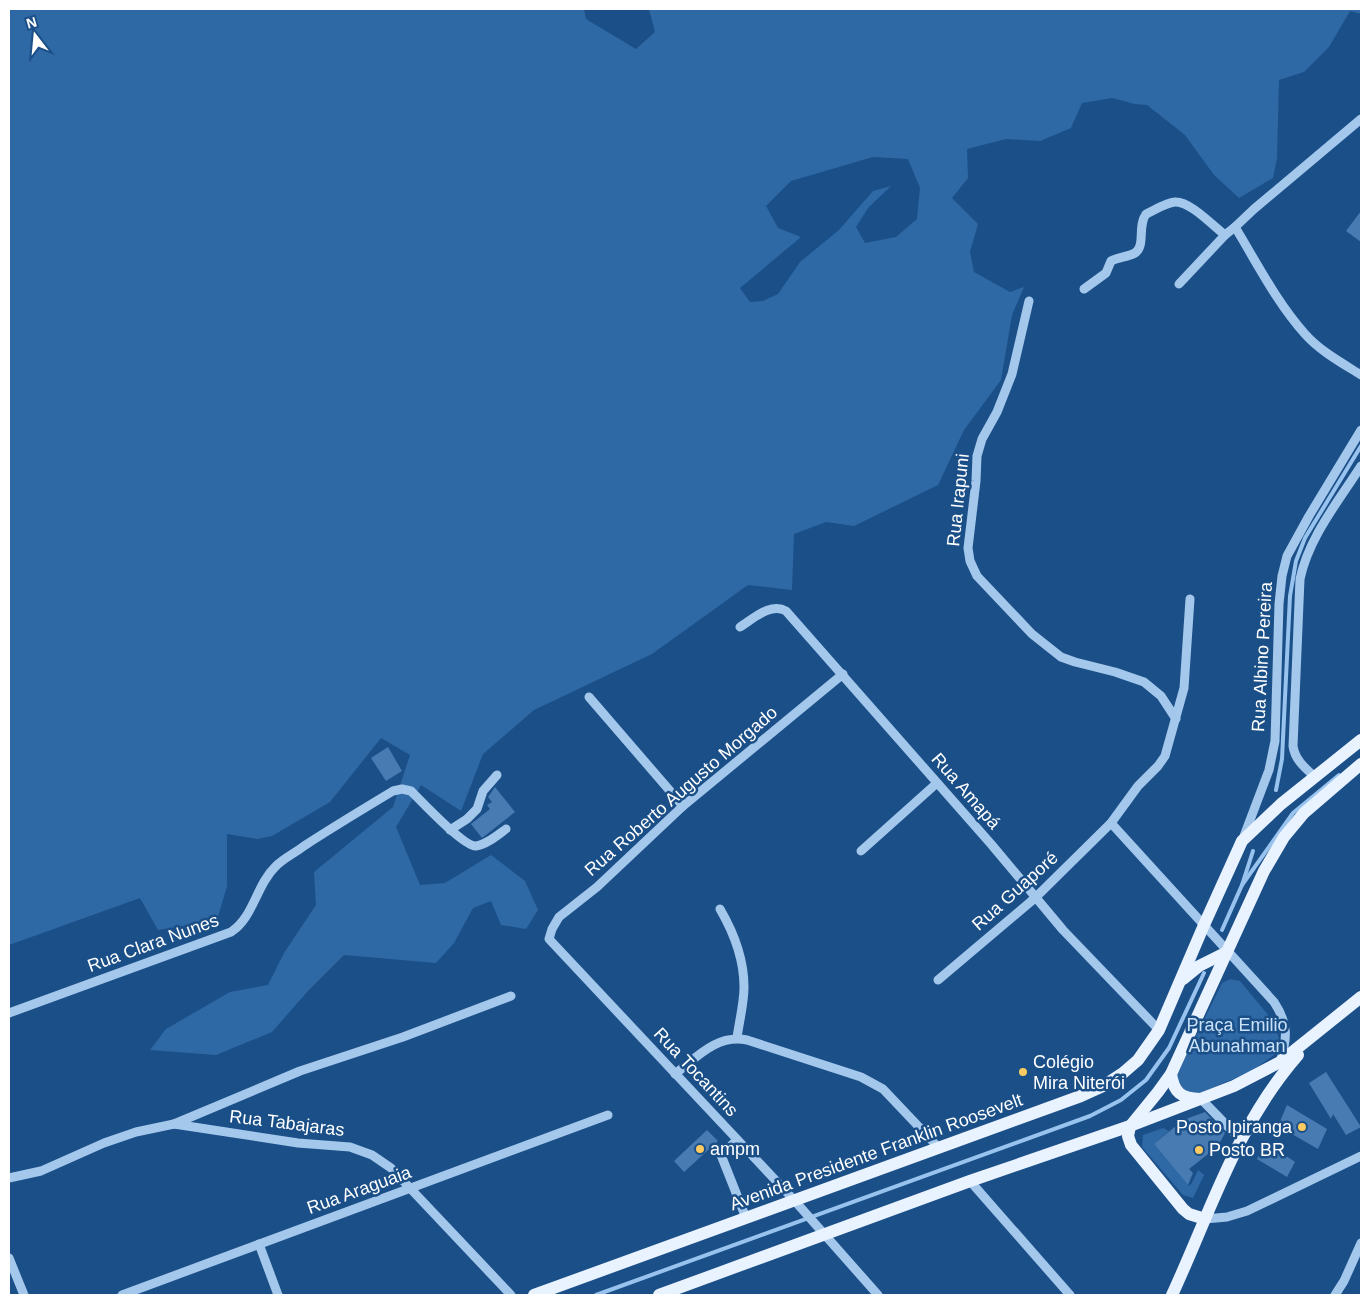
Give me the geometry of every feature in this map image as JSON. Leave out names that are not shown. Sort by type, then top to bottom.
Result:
[{"type":"main road","points":[[1242,841],[1281,804],[1361,740]]},
{"type":"main road","points":[[1205,1219],[1189,1214],[1183,1209],[1131,1145],[1128,1136],[1130,1126],[1171,1074],[1264,871],[1284,837],[1304,812],[1361,764]]},
{"type":"main road","name":"Avenida Presidente Franklin Roosevelt","points":[[534,1295],[1081,1096],[1103,1086],[1138,1060],[1159,1030],[1242,841]]},
{"type":"main road","points":[[1181,981],[1199,966],[1227,952]]},
{"type":"main road","points":[[659,1295],[820,1230],[1130,1126],[1234,1086],[1280,1062],[1361,997]]},
{"type":"main road","points":[[1172,1295],[1240,1139],[1277,1079],[1316,1034]]},
{"type":"main road","points":[[1171,1074],[1173,1084],[1180,1095],[1190,1099],[1201,1100]]},
{"type":"street","points":[[1180,284],[1225,235],[1361,119]]},
{"type":"street","points":[[1084,289],[1106,273],[1111,261],[1132,254],[1139,249],[1142,220],[1146,214],[1169,203],[1181,202],[1188,205],[1225,235]]},
{"type":"street","points":[[1235,227],[1286,308],[1306,335],[1327,353],[1361,375]]},
{"type":"street","name":"Rua Irapuni","points":[[1029,301],[1012,374],[997,412],[982,440],[978,456],[968,548],[970,561],[977,576],[994,594],[1032,634],[1061,657],[1144,682],[1161,696],[1176,719]]},
{"type":"street","name":"Rua Albino Pereira","points":[[1242,841],[1269,770],[1275,741],[1279,604],[1282,576],[1287,556],[1304,524],[1361,430]]},
{"type":"street","name":"Rua Albino Pereira","points":[[1315,777],[1294,755],[1293,746],[1300,579],[1304,561],[1314,539],[1361,466]]},
{"type":"street","name":"Rua Guaporé","points":[[938,980],[1035,898],[1111,823],[1138,786],[1165,756],[1184,688],[1190,599]]},
{"type":"street","name":"Rua Amapá","points":[[740,628],[770,609],[781,608],[786,611],[991,844],[1063,930],[1159,1030]]},
{"type":"street","name":"Rua Roberto Augusto Morgado","points":[[549,939],[559,917],[597,886],[683,806],[843,674]]},
{"type":"street","points":[[590,697],[683,806]]},
{"type":"street","points":[[450,830],[477,809],[483,791],[497,775]]},
{"type":"street","points":[[861,851],[937,783]]},
{"type":"street","name":"Rua Clara Nunes","points":[[9,1013],[231,932],[244,920],[267,876],[277,865],[334,826],[393,791],[402,789],[411,791],[450,830],[469,845],[476,846],[485,843],[506,829]]},
{"type":"street","points":[[1111,823],[1274,1002],[1282,1014],[1285,1027],[1286,1044],[1280,1062]]},
{"type":"street","points":[[720,909],[731,928],[741,964],[744,988],[737,1038]]},
{"type":"street","name":"Rua Tocantins","points":[[549,939],[794,1200],[878,1295]]},
{"type":"street","points":[[174,1124],[300,1071],[403,1037],[511,996]]},
{"type":"street","points":[[675,1074],[712,1045],[737,1038],[861,1077],[882,1089],[938,1147]]},
{"type":"street","points":[[1201,1100],[1240,1139]]},
{"type":"street","name":"Rua Araguaia","points":[[122,1295],[608,1114]]},
{"type":"street","name":"Rua Tabajaras","points":[[9,1178],[42,1171],[136,1132],[174,1124],[298,1143],[350,1148],[372,1155],[391,1168],[512,1295]]},
{"type":"street","points":[[737,1140],[721,1155],[746,1218]]},
{"type":"street","points":[[1205,1219],[1247,1211],[1361,1156]]},
{"type":"street","points":[[970,1181],[1070,1295]]},
{"type":"street","points":[[1335,1295],[1344,1281],[1361,1243]]},
{"type":"street","points":[[259,1244],[278,1295]]},
{"type":"street","points":[[9,1258],[24,1295]]},
{"type":"green space","points":[[9,9],[584,9],[586,19],[636,49],[655,32],[649,9],[1361,9],[1361,14],[1350,11],[1329,47],[1304,72],[1279,80],[1277,158],[1273,178],[1239,198],[1214,175],[1185,135],[1147,105],[1112,98],[1082,103],[1071,128],[1040,141],[1006,139],[967,149],[968,178],[952,198],[978,224],[970,252],[974,272],[1010,292],[1024,287],[1012,315],[1001,380],[964,430],[938,485],[854,526],[826,522],[794,534],[792,590],[748,585],[652,654],[534,710],[483,754],[461,811],[421,785],[396,827],[420,885],[445,883],[491,855],[525,881],[538,910],[526,929],[501,925],[491,901],[473,908],[454,943],[436,963],[344,955],[307,992],[272,1032],[216,1055],[150,1050],[166,1029],[230,992],[268,985],[284,953],[316,905],[314,872],[393,807],[410,755],[381,738],[330,802],[272,836],[257,839],[227,834],[227,886],[217,920],[158,930],[140,898],[9,945]],"holes":[[[873,157],[908,159],[920,188],[917,219],[896,237],[865,243],[856,227],[868,208],[891,186],[873,191],[839,230],[800,262],[778,294],[763,301],[750,302],[740,288],[801,237],[778,228],[766,206],[791,181]]]},
{"type":"green space","name":"Praça Emilio Abunahman","points":[[1230,979],[1240,981],[1274,1022],[1279,1039],[1278,1047],[1274,1055],[1250,1072],[1195,1095],[1185,1093],[1177,1079],[1178,1073],[1222,983]]},
{"type":"green space","points":[[1163,1128],[1169,1131],[1154,1144],[1189,1186],[1198,1170],[1204,1175],[1193,1198],[1183,1195],[1142,1147],[1143,1135]]},
{"type":"building","points":[[1361,211],[1361,242],[1346,231]]},
{"type":"building","points":[[388,747],[402,771],[386,781],[371,758]]},
{"type":"building","points":[[495,787],[515,812],[482,838],[471,824],[490,809],[487,805],[492,802],[488,797]]},
{"type":"building","points":[[1326,1072],[1361,1127],[1346,1135],[1333,1114],[1331,1119],[1309,1083]]},
{"type":"building","name":"Posto Ipiranga","points":[[1287,1105],[1327,1129],[1318,1149],[1278,1126]]},
{"type":"building","points":[[1205,1112],[1225,1133],[1212,1157],[1208,1154],[1189,1169],[1193,1173],[1188,1185],[1154,1144],[1183,1120]]},
{"type":"building","points":[[707,1130],[718,1141],[684,1172],[674,1161]]},
{"type":"building","points":[[1266,1142],[1295,1162],[1287,1177],[1257,1159]]},
{"type":"waterway","points":[[1276,790],[1282,759],[1290,596],[1296,561],[1305,538],[1361,446]]},
{"type":"waterway","points":[[1242,885],[1293,813],[1339,775]]},
{"type":"waterway","points":[[1222,930],[1242,885],[1253,851]]},
{"type":"waterway","points":[[596,1295],[1090,1116],[1121,1100],[1146,1080],[1169,1048],[1204,973]]},
{"type":"place","name":"Colégio Mira Niterói","points":[[1023,1072]]},
{"type":"place","name":"Posto Ipiranga","points":[[1302,1127]]},
{"type":"place","name":"ampm","points":[[700,1149]]},
{"type":"place","name":"Posto BR","points":[[1199,1150]]}]
